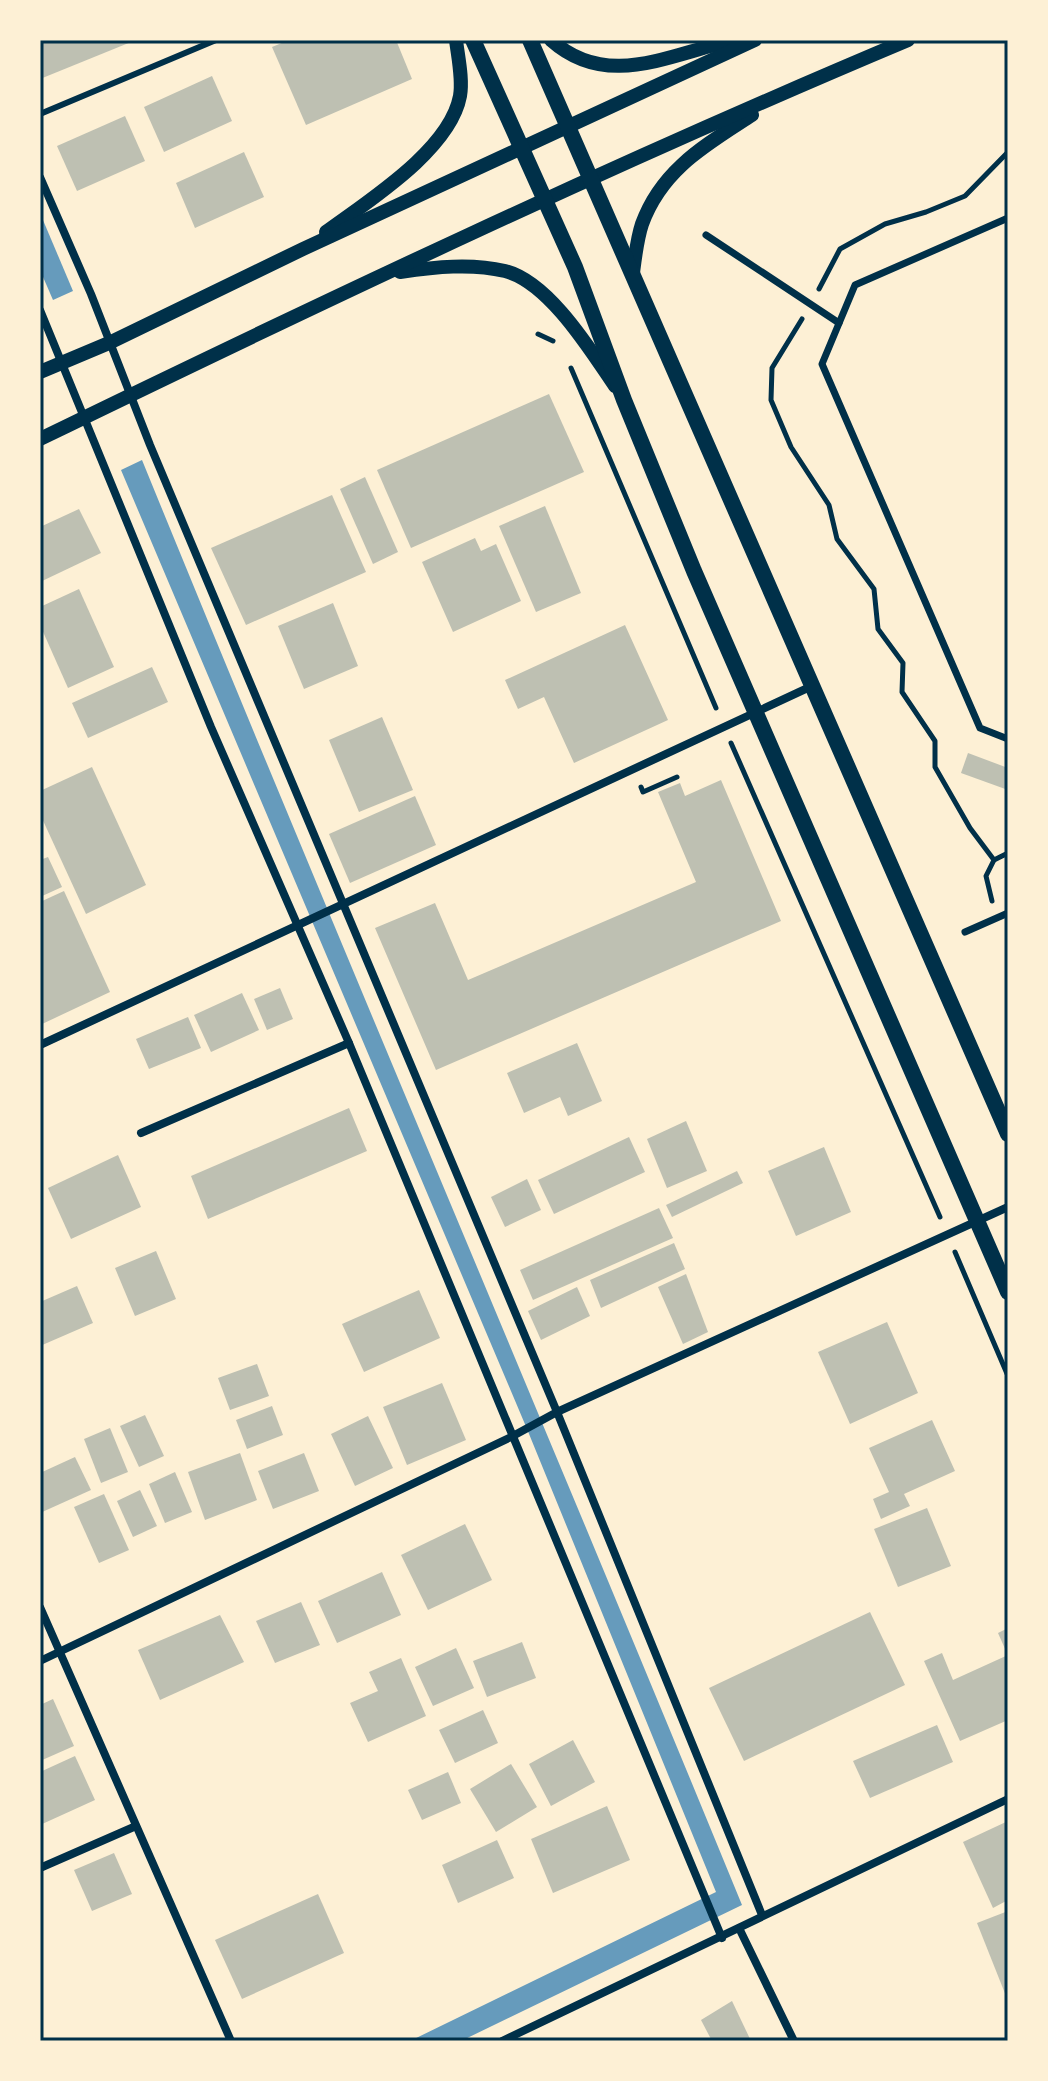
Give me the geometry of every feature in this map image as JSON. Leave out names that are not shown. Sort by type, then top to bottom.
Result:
[{"type":"main road","points":[[473,40],[575,267],[624,400],[755,711],[1008,1292]]},
{"type":"main road","points":[[530,40],[1008,1134]]},
{"type":"street","points":[[303,249],[377,194],[440,139],[460,97],[456,40]]},
{"type":"street","points":[[551,40],[574,58],[610,66],[649,63],[735,40]]},
{"type":"street","points":[[40,372],[109,343],[303,249],[755,40]]},
{"type":"street","points":[[40,439],[385,274],[789,90],[908,40]]},
{"type":"street","points":[[633,273],[641,226],[664,181],[703,147],[789,90]]},
{"type":"street","points":[[40,177],[557,1412],[762,1915]]},
{"type":"street","points":[[1008,218],[855,285],[822,364],[980,728],[1008,739]]},
{"type":"street","points":[[706,235],[839,323]]},
{"type":"street","points":[[385,274],[471,266],[511,273],[528,283],[567,316],[624,400]]},
{"type":"street","points":[[40,310],[211,727],[349,1043],[722,1938]]},
{"type":"street","points":[[40,1045],[813,685]]},
{"type":"street","points":[[965,932],[1008,913]]},
{"type":"street","points":[[141,1133],[349,1043]]},
{"type":"street","points":[[40,1661],[511,1437],[557,1412],[1008,1207]]},
{"type":"street","points":[[40,1607],[231,2041]]},
{"type":"street","points":[[502,2041],[1008,1799]]},
{"type":"street","points":[[40,1868],[136,1826]]},
{"type":"street","points":[[739,1928],[794,2041]]},
{"type":"lane","points":[[40,114],[216,40]]},
{"type":"path","points":[[538,334],[561,344]]},
{"type":"path","points":[[567,359],[723,725],[1008,1376]]},
{"type":"path","points":[[996,918],[986,876],[994,860],[1008,853]]},
{"type":"water","points":[[40,213],[73,291],[53,300],[40,270]]},
{"type":"water","points":[[142,460],[742,1905],[461,2041],[410,2041],[716,1892],[527,1429],[121,470]]},
{"type":"building","points":[[40,40],[136,40],[40,79]]},
{"type":"building","points":[[289,40],[396,40],[412,79],[306,125],[272,47]]},
{"type":"building","points":[[212,76],[232,121],[164,152],[144,107]]},
{"type":"building","points":[[125,116],[145,161],[77,191],[57,146]]},
{"type":"building","points":[[244,152],[264,197],[195,228],[176,183]]},
{"type":"building","points":[[549,394],[584,472],[411,548],[377,470]]},
{"type":"building","points":[[365,477],[398,552],[373,564],[340,489]]},
{"type":"building","points":[[332,495],[366,572],[246,625],[211,548]]},
{"type":"building","points":[[545,506],[581,593],[536,612],[499,526]]},
{"type":"building","points":[[79,509],[101,553],[40,582],[40,527]]},
{"type":"building","points":[[475,538],[481,551],[496,544],[521,601],[453,632],[422,562]]},
{"type":"building","points":[[79,589],[114,667],[68,688],[40,625],[40,607]]},
{"type":"building","points":[[333,603],[358,666],[304,689],[278,626]]},
{"type":"building","points":[[625,625],[668,720],[574,763],[544,697],[518,709],[505,680]]},
{"type":"building","points":[[152,667],[168,702],[88,738],[72,703]]},
{"type":"building","points":[[382,717],[413,790],[359,812],[329,740]]},
{"type":"building","points":[[968,753],[1008,768],[1008,790],[961,773]]},
{"type":"building","points":[[92,767],[146,885],[86,914],[40,814],[40,791]]},
{"type":"building","points":[[721,780],[781,921],[436,1070],[375,928],[435,903],[468,980],[696,882],[658,792],[680,783],[685,796]]},
{"type":"building","points":[[415,796],[436,845],[350,883],[329,834]]},
{"type":"building","points":[[48,857],[62,887],[40,897],[40,860]]},
{"type":"building","points":[[64,891],[110,992],[40,1025],[40,902]]},
{"type":"building","points":[[280,988],[293,1019],[267,1030],[254,999]]},
{"type":"building","points":[[242,993],[259,1030],[211,1052],[194,1015]]},
{"type":"building","points":[[188,1017],[201,1048],[149,1069],[136,1039]]},
{"type":"building","points":[[577,1043],[602,1101],[568,1116],[560,1097],[524,1113],[507,1073]]},
{"type":"building","points":[[349,1108],[367,1151],[208,1219],[191,1176]]},
{"type":"building","points":[[686,1121],[707,1171],[667,1188],[647,1139]]},
{"type":"building","points":[[629,1137],[645,1172],[554,1214],[538,1180]]},
{"type":"building","points":[[824,1147],[851,1212],[796,1236],[768,1171]]},
{"type":"building","points":[[118,1155],[141,1207],[71,1239],[48,1188]]},
{"type":"building","points":[[737,1171],[743,1183],[672,1217],[666,1205]]},
{"type":"building","points":[[527,1179],[541,1210],[505,1227],[491,1197]]},
{"type":"building","points":[[659,1208],[673,1238],[533,1300],[520,1270]]},
{"type":"building","points":[[674,1243],[685,1269],[601,1308],[590,1280]]},
{"type":"building","points":[[156,1251],[176,1299],[135,1316],[115,1268]]},
{"type":"building","points":[[686,1274],[708,1332],[683,1344],[658,1287]]},
{"type":"building","points":[[77,1286],[93,1323],[40,1346],[40,1302]]},
{"type":"building","points":[[577,1287],[590,1316],[541,1340],[528,1311]]},
{"type":"building","points":[[419,1290],[440,1338],[364,1372],[342,1324]]},
{"type":"building","points":[[887,1322],[918,1393],[850,1424],[818,1352]]},
{"type":"building","points":[[257,1364],[269,1396],[230,1410],[218,1378]]},
{"type":"building","points":[[442,1383],[466,1440],[407,1465],[383,1407]]},
{"type":"building","points":[[272,1406],[283,1435],[247,1449],[236,1420]]},
{"type":"building","points":[[145,1415],[164,1456],[139,1467],[120,1426]]},
{"type":"building","points":[[368,1416],[393,1468],[355,1486],[331,1434]]},
{"type":"building","points":[[932,1420],[955,1471],[904,1494],[910,1506],[881,1519],[873,1499],[889,1492],[869,1448]]},
{"type":"building","points":[[110,1428],[128,1472],[101,1483],[84,1439]]},
{"type":"building","points":[[240,1453],[257,1500],[205,1520],[188,1472]]},
{"type":"building","points":[[304,1453],[319,1491],[273,1509],[258,1471]]},
{"type":"building","points":[[75,1457],[91,1490],[40,1513],[40,1473]]},
{"type":"building","points":[[175,1472],[192,1512],[165,1523],[149,1484]]},
{"type":"building","points":[[140,1490],[157,1526],[133,1537],[117,1501]]},
{"type":"building","points":[[104,1494],[129,1550],[99,1563],[74,1507]]},
{"type":"building","points":[[927,1508],[951,1566],[898,1587],[874,1529]]},
{"type":"building","points":[[465,1524],[492,1580],[428,1610],[401,1555]]},
{"type":"building","points":[[382,1572],[401,1615],[337,1643],[318,1601]]},
{"type":"building","points":[[301,1602],[320,1645],[275,1663],[256,1621]]},
{"type":"building","points":[[870,1612],[905,1685],[744,1761],[709,1688]]},
{"type":"building","points":[[220,1615],[244,1662],[160,1700],[138,1650]]},
{"type":"building","points":[[1008,1628],[1008,1650],[1006,1651],[998,1633]]},
{"type":"building","points":[[522,1642],[536,1678],[487,1697],[473,1661]]},
{"type":"building","points":[[456,1648],[474,1688],[433,1706],[415,1667]]},
{"type":"building","points":[[942,1653],[953,1680],[1008,1655],[1008,1720],[960,1741],[924,1661]]},
{"type":"building","points":[[401,1658],[426,1716],[368,1742],[350,1703],[378,1691],[369,1672]]},
{"type":"building","points":[[53,1699],[74,1746],[40,1761],[40,1705]]},
{"type":"building","points":[[483,1710],[498,1743],[455,1763],[439,1730]]},
{"type":"building","points":[[937,1725],[953,1762],[870,1798],[853,1761]]},
{"type":"building","points":[[573,1740],[595,1782],[551,1806],[529,1764]]},
{"type":"building","points":[[75,1756],[95,1800],[40,1825],[40,1772]]},
{"type":"building","points":[[511,1764],[537,1807],[496,1832],[470,1789]]},
{"type":"building","points":[[448,1772],[461,1803],[422,1820],[408,1790]]},
{"type":"building","points":[[607,1806],[630,1860],[553,1893],[531,1839]]},
{"type":"building","points":[[1008,1821],[1008,1900],[993,1908],[963,1842]]},
{"type":"building","points":[[497,1840],[514,1878],[458,1903],[442,1865]]},
{"type":"building","points":[[114,1853],[132,1894],[92,1911],[74,1870]]},
{"type":"building","points":[[318,1894],[344,1953],[242,1999],[215,1940]]},
{"type":"building","points":[[1008,1911],[1008,2001],[977,1923]]},
{"type":"building","points":[[732,2001],[751,2041],[712,2041],[701,2020]]}]
